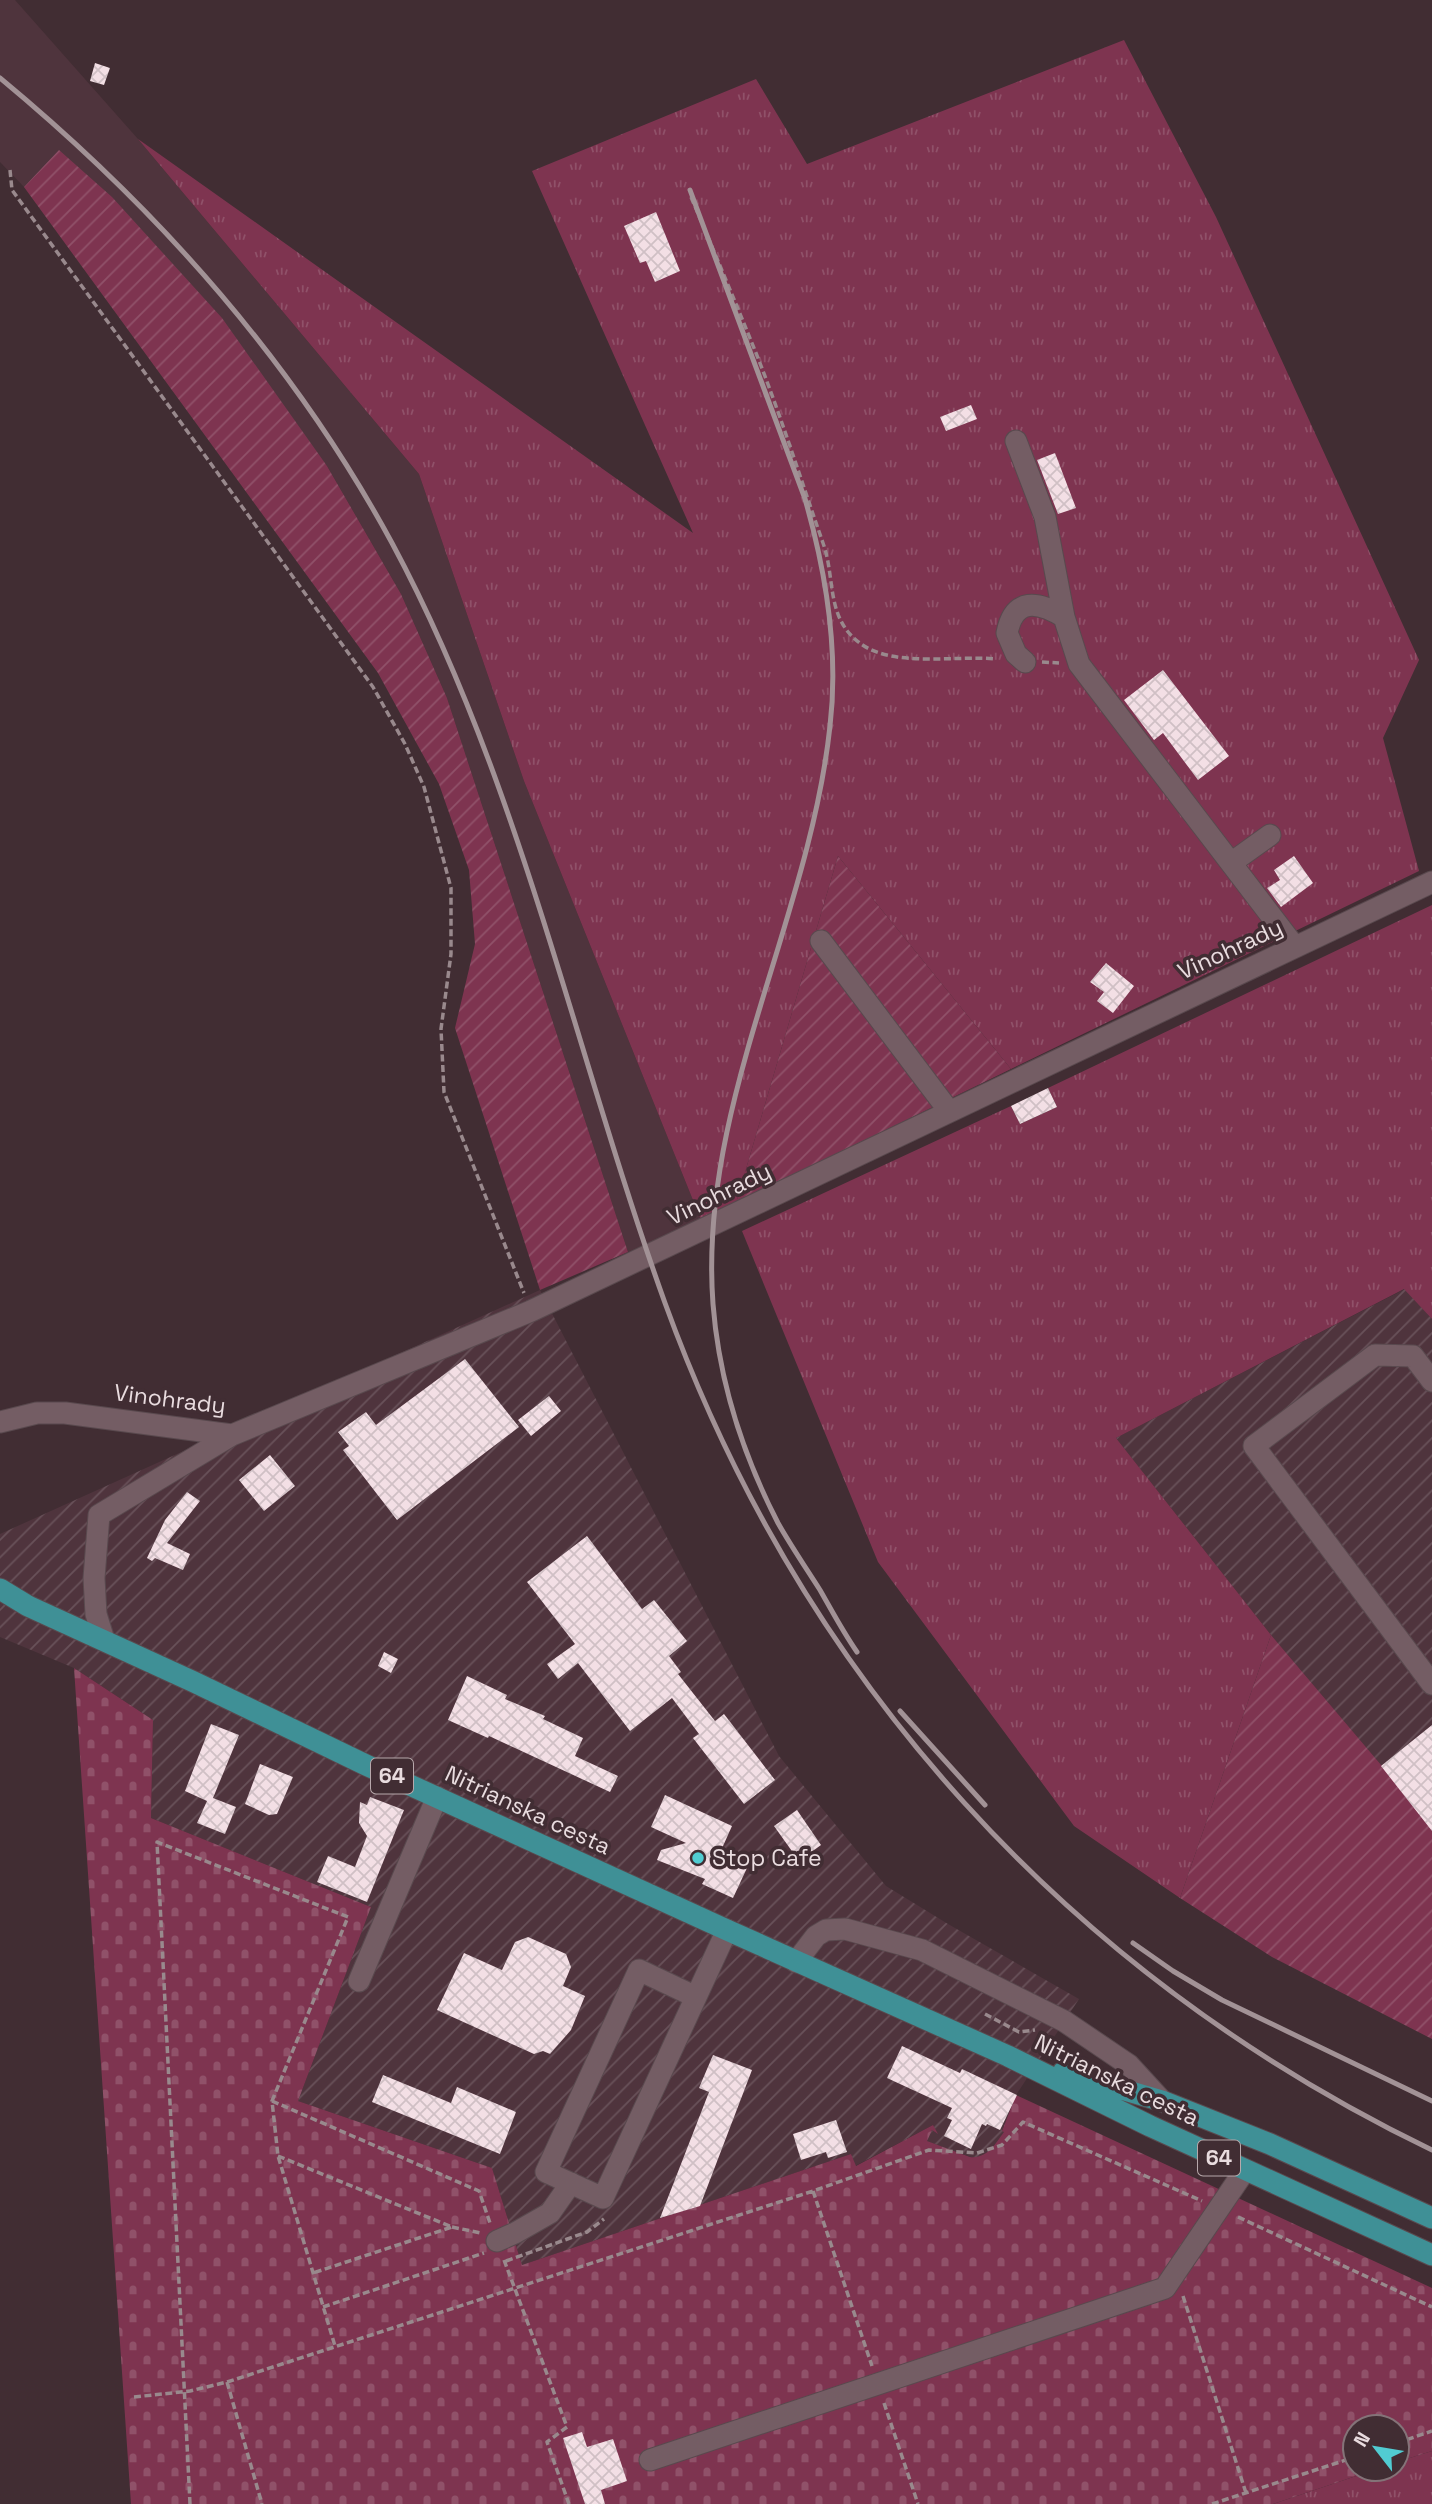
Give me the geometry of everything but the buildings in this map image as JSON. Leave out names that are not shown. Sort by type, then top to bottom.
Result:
[{"type":"main road","name":"Nitrianska cesta","points":[[0,1589],[28,1606],[437,1797],[1008,2056],[1245,2170],[1432,2255]]},
{"type":"main road","name":"Nitrianska cesta","points":[[0,1599],[28,1606]]},
{"type":"main road","name":"Nitrianska cesta","points":[[1008,2056],[1163,2101],[1270,2144],[1432,2218]]},
{"type":"street","points":[[1016,441],[1045,517],[1064,617],[1079,664],[1296,947]]},
{"type":"street","points":[[1025,662],[1016,654],[1007,633],[1014,614],[1021,608],[1040,605],[1064,617]]},
{"type":"street","points":[[1231,863],[1270,835]]},
{"type":"street","name":"Vinohrady","points":[[0,1422],[37,1413],[65,1413],[232,1435],[531,1311],[1432,882]]},
{"type":"street","points":[[821,941],[949,1111]]},
{"type":"street","points":[[1432,1381],[1413,1356],[1375,1354],[1254,1446],[1432,1684]]},
{"type":"street","points":[[104,1640],[96,1614],[94,1578],[99,1515],[232,1435]]},
{"type":"street","points":[[359,1981],[437,1797]]},
{"type":"street","points":[[796,1962],[816,1936],[826,1930],[845,1929],[922,1950],[1063,2021],[1129,2065],[1163,2101]]},
{"type":"street","points":[[696,1997],[639,1970],[546,2172],[603,2198],[696,1997],[727,1930]]},
{"type":"street","points":[[650,2460],[1165,2288],[1245,2170]]},
{"type":"street","points":[[497,2242],[551,2213],[571,2183]]},
{"type":"path","points":[[10,170],[12,190],[373,687],[405,744],[424,787],[451,888],[451,954],[441,1029],[444,1093],[531,1311]]},
{"type":"path","points":[[691,197],[757,355],[826,550],[834,606],[845,628],[861,644],[878,653],[903,658],[972,657],[1079,664]]},
{"type":"path","points":[[190,2504],[157,1842],[348,1917],[272,2101],[278,2156],[335,2347]]},
{"type":"path","points":[[272,2101],[479,2191],[567,2427],[547,2442],[569,2504]]},
{"type":"path","points":[[134,2397],[183,2392],[227,2382],[813,2191],[929,2150],[977,2153],[1002,2145],[1023,2122],[1432,2306]]},
{"type":"path","points":[[278,2156],[452,2227],[497,2242]]},
{"type":"path","points":[[813,2191],[918,2504]]},
{"type":"path","points":[[504,2262],[587,2232],[609,2216]]},
{"type":"path","points":[[313,2273],[452,2227]]},
{"type":"path","points":[[323,2307],[497,2242]]},
{"type":"path","points":[[1165,2288],[1185,2297],[1247,2493]]},
{"type":"path","points":[[227,2382],[262,2504]]},
{"type":"path","points":[[1411,2438],[1432,2431]]},
{"type":"path","points":[[1212,2504],[1341,2462]]},
{"type":"shaded area","points":[[0,0],[15,0],[138,139],[419,474],[524,781],[701,1220],[628,1252],[447,698],[401,594],[327,466],[59,151],[24,187],[0,162]]},
{"type":"shaded area","points":[[1405,1289],[1432,1319],[1432,1825],[1271,1635],[1116,1438]]},
{"type":"shaded area","points":[[540,1290],[779,1756],[886,1886],[1079,1999],[1016,2095],[1002,2130],[1005,2132],[990,2150],[978,2158],[926,2141],[932,2130],[936,2133],[933,2125],[855,2166],[851,2154],[522,2265],[492,2168],[298,2101],[371,1907],[151,1818],[153,1720],[74,1668],[0,1637],[0,1534]]},
{"type":"green space","points":[[1124,40],[1216,217],[1419,660],[1383,738],[1419,871],[1011,1069],[838,856],[736,1203],[701,1220],[524,781],[419,474],[138,139],[693,533],[532,171],[756,79],[807,164]]},
{"type":"green space","points":[[59,150],[112,197],[222,318],[327,466],[401,594],[447,698],[628,1252],[540,1290],[455,1028],[475,944],[469,870],[439,784],[378,673],[24,187]]},
{"type":"green space","points":[[838,856],[1011,1069],[736,1203]]},
{"type":"green space","points":[[1432,905],[1432,1319],[1404,1289],[1116,1438],[1271,1635],[1180,1898],[1074,1826],[878,1562],[742,1231],[1011,1106],[1020,1124],[1057,1107],[1048,1088]]},
{"type":"green space","points":[[1271,1635],[1432,1825],[1432,2039],[1272,1957],[1180,1898]]},
{"type":"green space","points":[[74,1668],[153,1720],[151,1818],[371,1907],[298,2101],[492,2168],[522,2265],[851,2154],[856,2166],[933,2125],[938,2134],[932,2130],[927,2141],[970,2157],[981,2156],[990,2150],[1004,2132],[1002,2131],[1016,2095],[1432,2288],[1432,2451],[1411,2458],[1411,2413],[1341,2413],[1341,2481],[1273,2504],[131,2504]]},
{"type":"green space","points":[[1432,2451],[1432,2504],[1273,2504],[1341,2481],[1411,2483],[1411,2458]]},
{"type":"railway","points":[[0,78],[114,180],[168,235],[218,292],[267,351],[312,412],[354,476],[392,543],[437,634],[511,821],[632,1207],[665,1303],[722,1441],[792,1570],[872,1691],[964,1803],[1066,1905],[1179,1997],[1301,2079],[1432,2150]]},
{"type":"railway","points":[[690,190],[805,499],[825,583],[833,669],[830,726],[818,799],[801,871],[738,1085],[722,1157],[713,1230],[713,1304],[716,1333],[735,1417],[765,1497],[783,1532],[857,1652]]},
{"type":"railway","points":[[900,1711],[985,1805]]},
{"type":"railway","points":[[1133,1943],[1222,2000],[1432,2101]]},
{"type":"place","name":"Stop Cafe","points":[[698,1858]]}]
